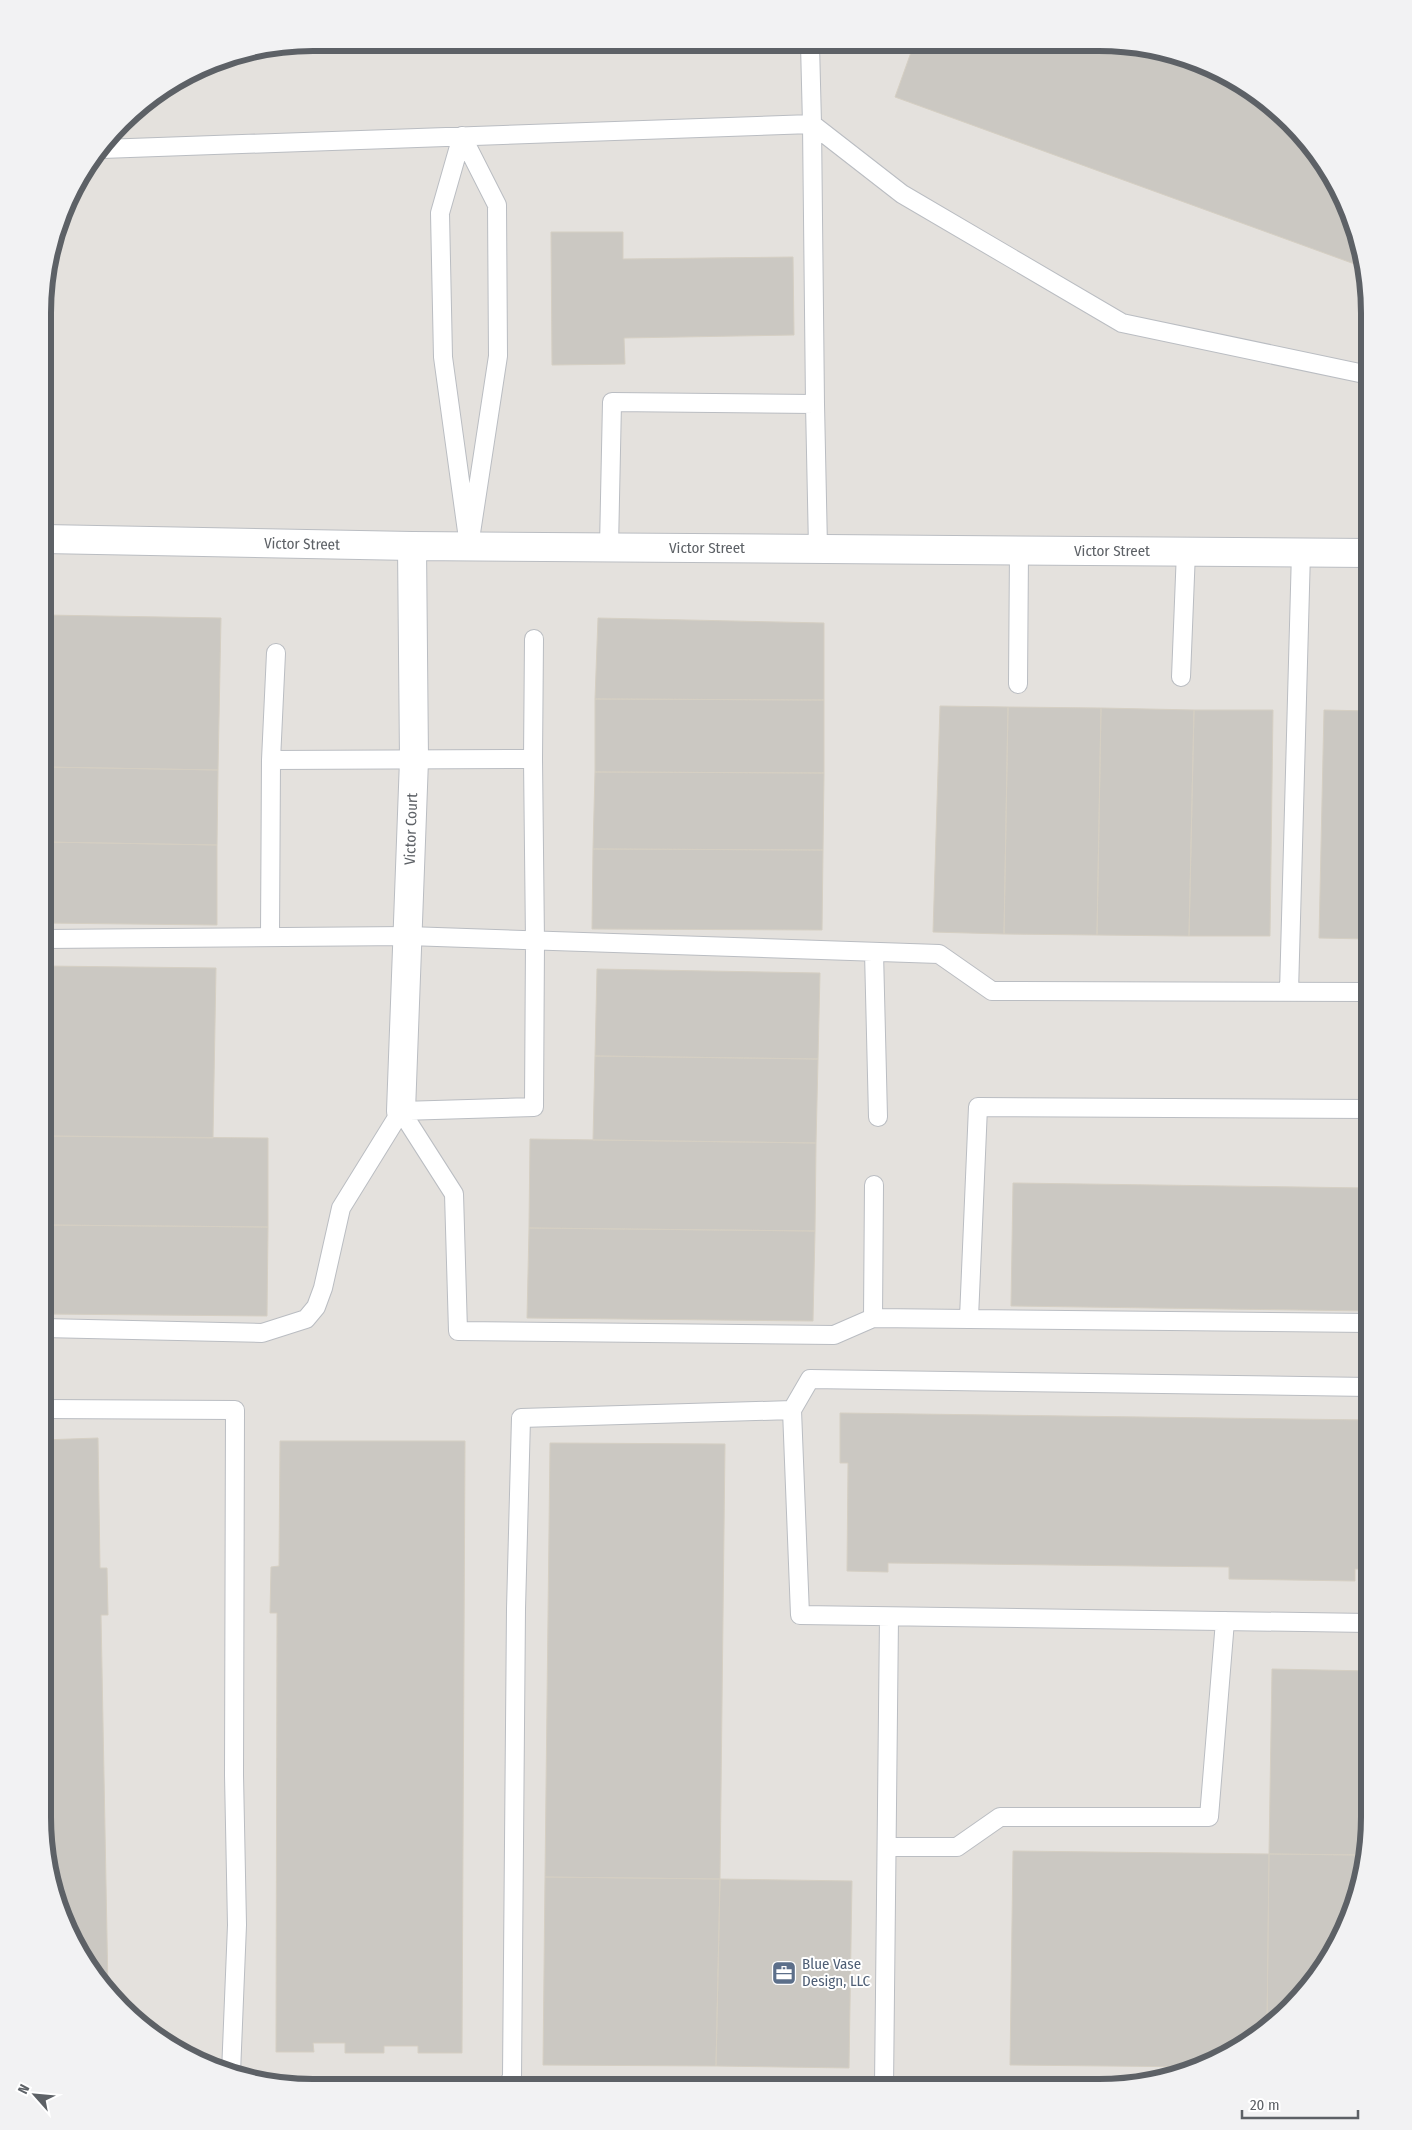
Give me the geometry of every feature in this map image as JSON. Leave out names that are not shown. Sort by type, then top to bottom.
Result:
[{"type":"street","name":"Victor Street","points":[[51,539],[412,546],[1361,552]]},
{"type":"street","name":"Victor Court","points":[[402,1111],[414,760],[412,546]]},
{"type":"lane","points":[[810,51],[818,548]]},
{"type":"lane","points":[[109,149],[812,124],[902,194],[1122,324],[1361,373]]},
{"type":"lane","points":[[462,136],[497,205],[498,356],[470,546]]},
{"type":"lane","points":[[462,136],[440,213],[443,357],[470,546]]},
{"type":"lane","points":[[609,547],[612,402],[816,404]]},
{"type":"lane","points":[[1018,684],[1019,550]]},
{"type":"lane","points":[[1181,677],[1186,551]]},
{"type":"lane","points":[[1289,992],[1301,552]]},
{"type":"lane","points":[[402,1111],[534,1106],[536,942],[533,759],[534,639]]},
{"type":"lane","points":[[270,937],[271,760],[276,653]]},
{"type":"lane","points":[[271,760],[533,759]]},
{"type":"lane","points":[[51,939],[408,936],[536,942],[938,954],[992,991],[1361,992]]},
{"type":"lane","points":[[874,952],[878,1117]]},
{"type":"lane","points":[[969,1318],[978,1107],[1361,1109]]},
{"type":"lane","points":[[402,1111],[454,1194],[458,1331],[834,1336],[873,1318],[1361,1323]]},
{"type":"lane","points":[[51,1328],[262,1333],[306,1319],[316,1307],[323,1288],[341,1208],[402,1111]]},
{"type":"lane","points":[[873,1318],[874,1184]]},
{"type":"lane","points":[[1361,1387],[810,1379],[792,1410],[800,1615],[1361,1623]]},
{"type":"lane","points":[[51,1409],[235,1410],[234,1775],[237,1926],[231,2066]]},
{"type":"lane","points":[[511,2079],[520,1418],[792,1410]]},
{"type":"lane","points":[[884,2079],[889,1617]]},
{"type":"lane","points":[[887,1847],[957,1847],[1000,1818],[1209,1817],[1225,1621]]},
{"type":"shaded area","points":[[1099,51],[1133,53],[1167,60],[1199,71],[1230,86],[1258,105],[1296,140],[1317,168],[1334,197],[1347,229],[1356,262],[1361,313],[1361,1817],[1359,1851],[1352,1885],[1341,1917],[1326,1948],[1307,1976],[1272,2014],[1244,2035],[1215,2052],[1183,2065],[1150,2074],[1099,2079],[313,2079],[279,2077],[245,2070],[213,2059],[182,2044],[154,2025],[116,1990],[95,1962],[78,1933],[65,1901],[56,1868],[51,1817],[51,313],[53,279],[65,229],[86,182],[116,140],[140,116],[182,86],[213,71],[262,56],[296,52]]},
{"type":"building","points":[[911,51],[1099,51],[1133,53],[1183,65],[1215,78],[1244,95],[1272,116],[1296,140],[1317,168],[1334,197],[1347,229],[1356,265],[895,97]]},
{"type":"building","points":[[551,232],[623,232],[623,259],[793,257],[794,335],[624,338],[625,364],[552,365]]},
{"type":"building","points":[[51,615],[221,618],[218,770],[51,767]]},
{"type":"building","points":[[598,618],[824,623],[824,700],[595,699]]},
{"type":"building","points":[[595,699],[824,700],[824,773],[595,772]]},
{"type":"building","points":[[940,706],[1008,707],[1004,934],[933,932]]},
{"type":"building","points":[[1008,707],[1101,708],[1097,935],[1004,934]]},
{"type":"building","points":[[1101,708],[1194,710],[1189,936],[1097,935]]},
{"type":"building","points":[[1194,710],[1273,710],[1270,936],[1189,936]]},
{"type":"building","points":[[1324,710],[1361,711],[1361,939],[1319,938]]},
{"type":"building","points":[[51,767],[218,770],[217,845],[51,842]]},
{"type":"building","points":[[595,772],[824,773],[823,850],[593,849]]},
{"type":"building","points":[[51,842],[217,845],[217,925],[51,923]]},
{"type":"building","points":[[593,849],[823,850],[822,930],[592,929]]},
{"type":"building","points":[[51,966],[216,968],[213,1138],[51,1136]]},
{"type":"building","points":[[597,969],[820,973],[818,1059],[595,1056]]},
{"type":"building","points":[[595,1056],[818,1059],[816,1143],[593,1140]]},
{"type":"building","points":[[51,1136],[268,1138],[268,1227],[51,1225]]},
{"type":"building","points":[[530,1139],[816,1143],[815,1231],[529,1228]]},
{"type":"building","points":[[1013,1183],[1361,1188],[1361,1311],[1011,1306]]},
{"type":"building","points":[[51,1225],[268,1227],[267,1316],[51,1314]]},
{"type":"building","points":[[529,1228],[815,1231],[813,1321],[527,1318]]},
{"type":"building","points":[[840,1413],[1361,1420],[1361,1569],[1355,1569],[1355,1581],[1229,1579],[1229,1567],[888,1563],[888,1572],[847,1571],[848,1463],[840,1463]]},
{"type":"building","points":[[98,1438],[100,1568],[107,1568],[108,1615],[101,1615],[108,1980],[86,1948],[71,1917],[60,1885],[53,1851],[51,1817],[51,1440]]},
{"type":"building","points":[[280,1441],[465,1441],[462,2053],[418,2053],[418,2046],[384,2046],[384,2053],[345,2053],[345,2043],[313,2043],[314,2052],[276,2052],[277,1613],[270,1613],[271,1567],[279,1566]]},
{"type":"building","points":[[550,1443],[725,1444],[720,1879],[545,1877]]},
{"type":"building","points":[[1272,1669],[1361,1671],[1361,1817],[1358,1855],[1269,1854]]},
{"type":"building","points":[[1013,1851],[1269,1854],[1267,2018],[1230,2044],[1177,2067],[1010,2065]]},
{"type":"building","points":[[1269,1854],[1358,1855],[1347,1901],[1326,1948],[1296,1990],[1267,2018]]},
{"type":"building","points":[[545,1877],[720,1879],[716,2066],[543,2065]]},
{"type":"building","name":"Blue Vase Design, LLC","points":[[720,1879],[852,1881],[849,2068],[716,2066]]},
{"type":"place","name":"Blue Vase Design, LLC","points":[[784,1973]]}]
